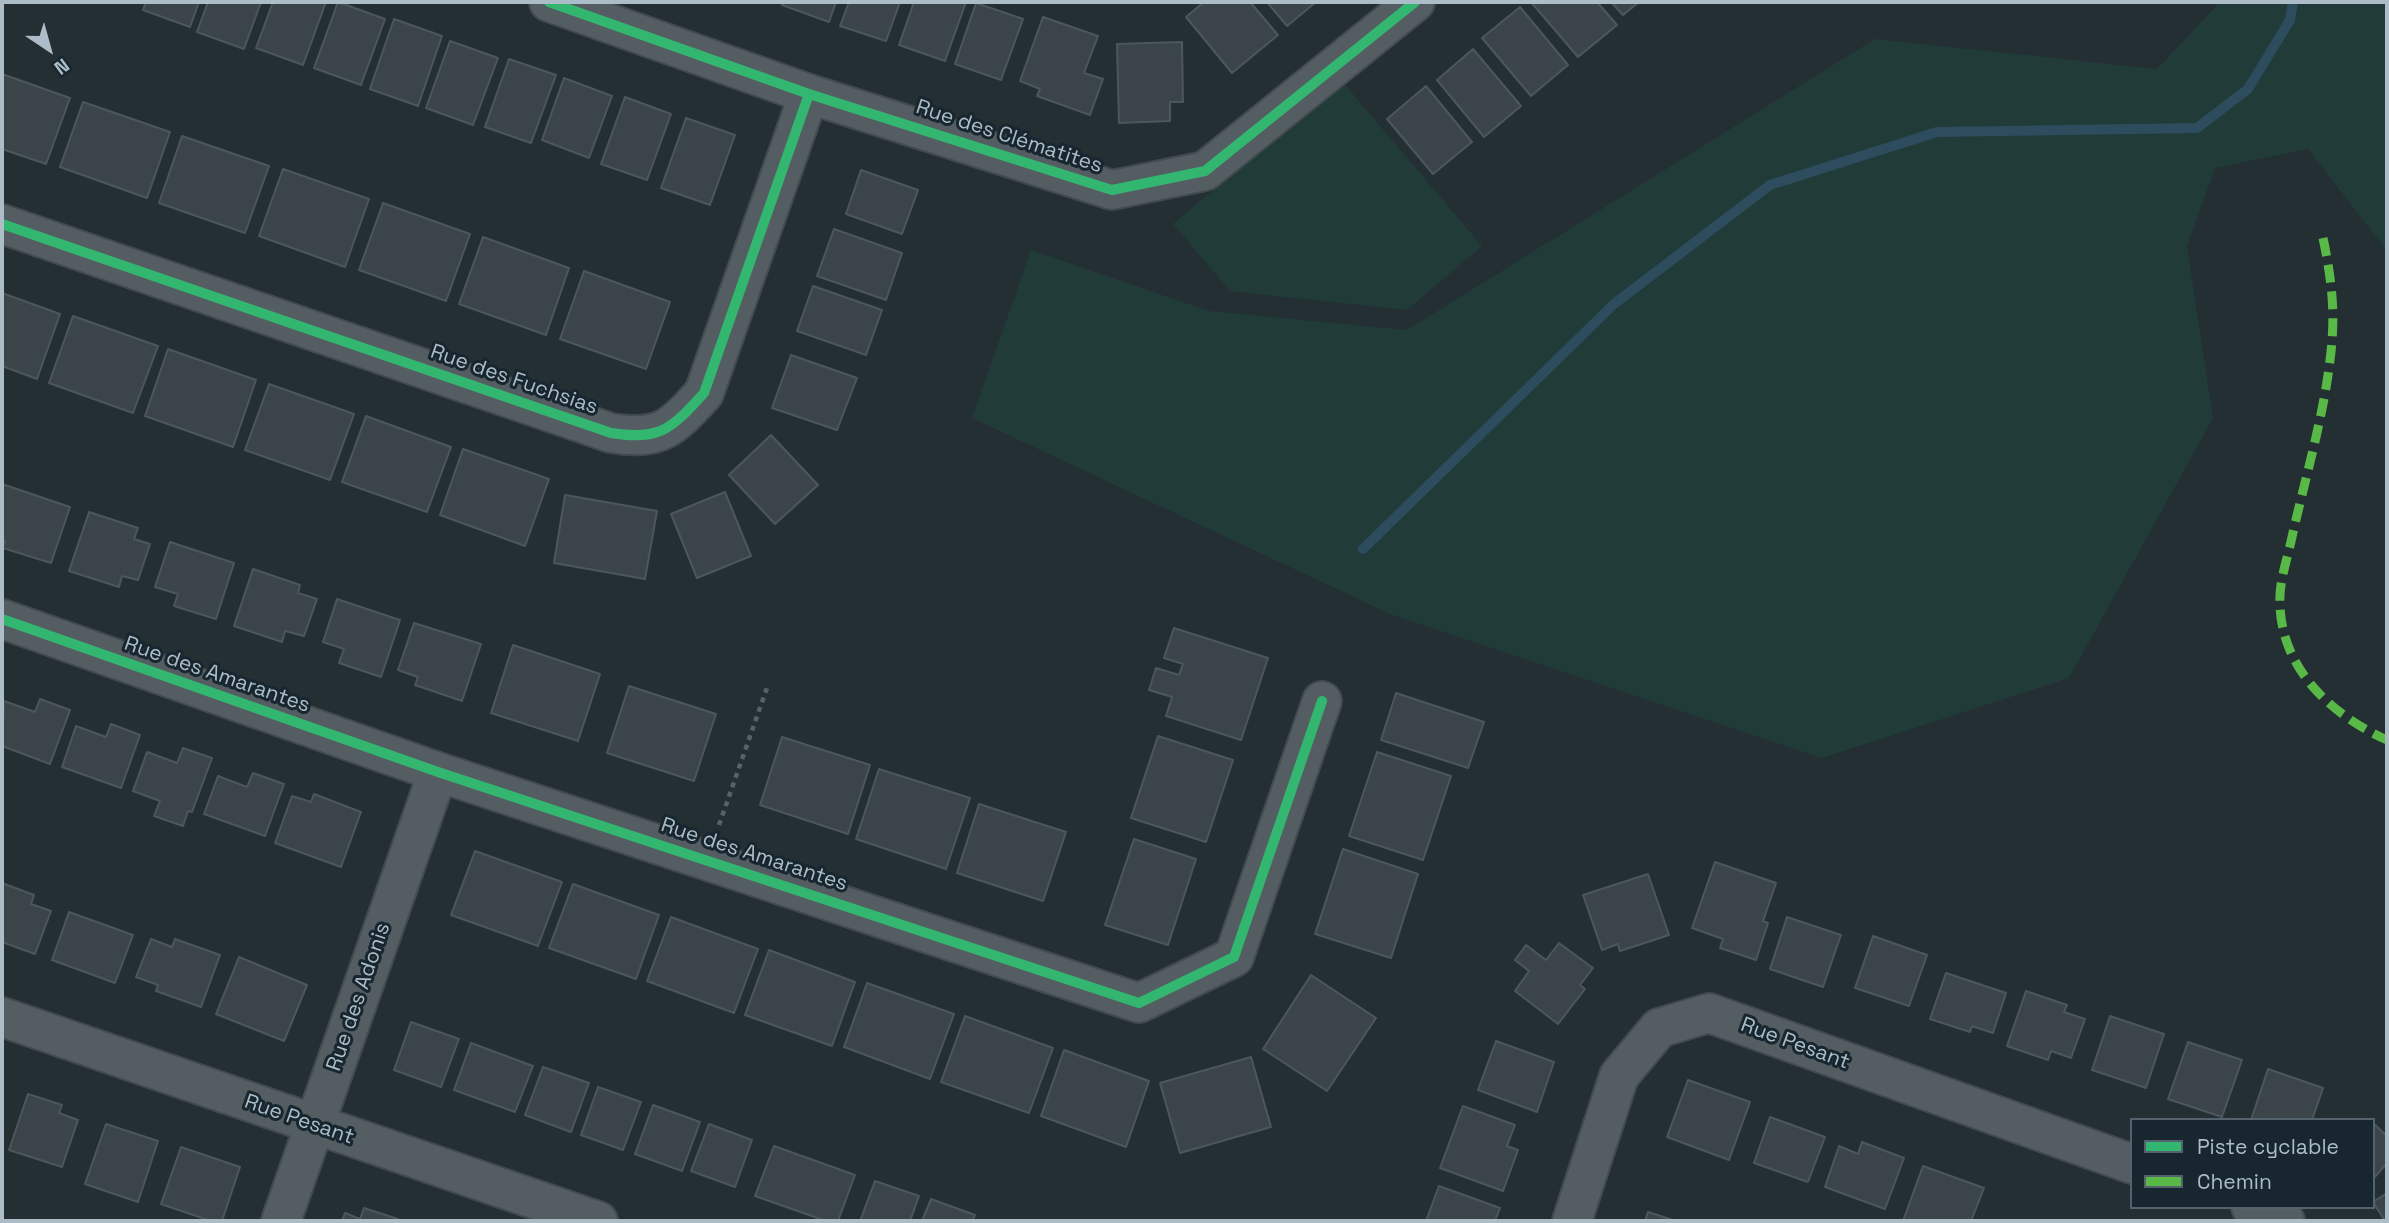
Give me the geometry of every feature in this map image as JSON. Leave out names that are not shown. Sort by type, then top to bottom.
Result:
[{"type":"street","name":"Rue des Clématites","points":[[549,2],[809,94],[1112,190],[1206,171],[1415,2]]},
{"type":"street","name":"Rue des Fuchsias","points":[[2,223],[611,433],[641,438],[676,424],[704,393],[809,94]]},
{"type":"street","name":"Rue des Amarantes","points":[[2,620],[438,772],[1139,1003],[1234,957],[1322,701]]},
{"type":"street","name":"Rue des Adonis","points":[[281,1221],[438,772]]},
{"type":"street","name":"Rue Pesant","points":[[1572,1221],[1619,1076],[1659,1028],[1709,1013],[2130,1163]]},
{"type":"street","name":"Rue Pesant","points":[[2,1017],[598,1221]]},
{"type":"street","points":[[2256,1209],[2285,1221]]},
{"type":"path","points":[[708,859],[768,685]]},
{"type":"green space","points":[[2220,2],[2387,2],[2387,251],[2308,149],[2215,168],[2187,246],[2213,418],[2069,678],[1822,758],[1390,614],[972,418],[1031,250],[1209,311],[1407,330],[1875,39],[2157,69]]},
{"type":"green space","points":[[1342,81],[1482,246],[1407,310],[1230,291],[1173,224]]},
{"type":"building","points":[[146,2],[199,2],[190,27],[143,10]]},
{"type":"building","points":[[208,2],[261,2],[244,49],[197,32]]},
{"type":"building","points":[[273,2],[326,2],[303,65],[256,48]]},
{"type":"building","points":[[338,2],[385,19],[361,85],[314,68]]},
{"type":"building","points":[[783,2],[836,2],[829,22],[782,5]]},
{"type":"building","points":[[849,2],[900,2],[886,41],[840,26]]},
{"type":"building","points":[[914,2],[966,2],[945,61],[899,45]]},
{"type":"building","points":[[1204,2],[1250,2],[1278,35],[1232,73],[1186,17]]},
{"type":"building","points":[[1267,2],[1316,2],[1287,26]]},
{"type":"building","points":[[1531,2],[1597,2],[1617,25],[1578,57]]},
{"type":"building","points":[[1611,2],[1639,2],[1623,15]]},
{"type":"building","points":[[976,3],[1023,19],[1001,80],[955,64]]},
{"type":"building","points":[[1520,7],[1568,65],[1531,96],[1482,38]]},
{"type":"building","points":[[1043,17],[1098,36],[1084,73],[1103,79],[1090,115],[1037,96],[1040,89],[1020,81]]},
{"type":"building","points":[[394,19],[442,36],[418,106],[370,89]]},
{"type":"building","points":[[450,41],[498,58],[473,125],[426,108]]},
{"type":"building","points":[[1182,42],[1183,102],[1170,102],[1170,121],[1119,123],[1117,44]]},
{"type":"building","points":[[1473,49],[1521,106],[1484,137],[1437,80]]},
{"type":"building","points":[[509,59],[556,75],[531,143],[485,127]]},
{"type":"building","points":[[2,74],[70,98],[46,164],[2,149]]},
{"type":"building","points":[[564,78],[612,96],[589,158],[542,140]]},
{"type":"building","points":[[1426,86],[1472,142],[1433,174],[1387,119]]},
{"type":"building","points":[[625,97],[671,114],[647,180],[601,164]]},
{"type":"building","points":[[83,102],[170,132],[147,198],[60,167]]},
{"type":"building","points":[[686,118],[735,135],[710,205],[661,188]]},
{"type":"building","points":[[182,136],[269,166],[245,233],[159,203]]},
{"type":"building","points":[[283,169],[369,199],[345,267],[259,236]]},
{"type":"building","points":[[861,170],[918,190],[902,234],[846,214]]},
{"type":"building","points":[[383,203],[470,234],[446,301],[359,270]]},
{"type":"building","points":[[834,229],[902,253],[886,300],[817,276]]},
{"type":"building","points":[[483,237],[569,268],[546,335],[459,304]]},
{"type":"building","points":[[584,271],[670,302],[646,369],[560,339]]},
{"type":"building","points":[[813,286],[882,310],[866,355],[797,331]]},
{"type":"building","points":[[2,293],[60,314],[37,379],[2,366]]},
{"type":"building","points":[[73,316],[158,346],[133,413],[49,383]]},
{"type":"building","points":[[168,349],[256,380],[233,447],[145,416]]},
{"type":"building","points":[[791,355],[857,378],[837,430],[772,408]]},
{"type":"building","points":[[269,384],[354,414],[330,480],[245,450]]},
{"type":"building","points":[[366,416],[451,447],[427,512],[342,482]]},
{"type":"building","points":[[771,435],[818,485],[775,524],[729,475]]},
{"type":"building","points":[[463,449],[549,479],[525,546],[440,515]]},
{"type":"building","points":[[2,484],[70,507],[51,563],[3,548],[5,541],[2,540]]},
{"type":"building","points":[[725,492],[751,556],[697,578],[671,514]]},
{"type":"building","points":[[565,495],[657,511],[645,579],[554,563]]},
{"type":"building","points":[[89,512],[138,528],[134,539],[150,544],[138,580],[122,576],[119,587],[69,571]]},
{"type":"building","points":[[170,542],[234,563],[216,619],[174,606],[178,594],[155,587]]},
{"type":"building","points":[[253,569],[300,585],[298,593],[317,599],[304,636],[285,631],[282,642],[234,626]]},
{"type":"building","points":[[337,599],[400,620],[381,677],[339,663],[344,649],[323,642]]},
{"type":"building","points":[[414,623],[481,644],[462,701],[415,685],[418,677],[398,670]]},
{"type":"building","points":[[1174,628],[1268,658],[1241,740],[1166,716],[1172,697],[1149,690],[1156,668],[1179,675],[1183,664],[1164,658]]},
{"type":"building","points":[[513,645],[600,674],[578,741],[491,713]]},
{"type":"building","points":[[629,686],[716,714],[694,781],[607,753]]},
{"type":"building","points":[[1396,693],[1484,722],[1468,768],[1381,740]]},
{"type":"building","points":[[40,699],[70,710],[50,764],[2,746],[4,701],[35,712]]},
{"type":"building","points":[[111,724],[140,735],[121,788],[62,767],[76,726],[106,737]]},
{"type":"building","points":[[1158,736],[1233,760],[1206,842],[1131,818]]},
{"type":"building","points":[[782,737],[870,765],[848,834],[760,805]]},
{"type":"building","points":[[183,748],[212,758],[192,812],[188,811],[183,826],[154,816],[160,801],[133,791],[147,752],[177,763]]},
{"type":"building","points":[[1377,752],[1451,776],[1423,860],[1349,836]]},
{"type":"building","points":[[879,769],[970,798],[946,869],[856,839]]},
{"type":"building","points":[[253,773],[284,784],[265,836],[204,814],[218,776],[247,787]]},
{"type":"building","points":[[314,794],[361,812],[341,867],[275,843],[292,796],[311,802]]},
{"type":"building","points":[[979,804],[1066,832],[1043,901],[957,873]]},
{"type":"building","points":[[1134,839],[1196,859],[1168,945],[1105,925]]},
{"type":"building","points":[[1343,849],[1418,874],[1391,958],[1315,934]]},
{"type":"building","points":[[475,851],[562,882],[538,946],[451,915]]},
{"type":"building","points":[[1715,862],[1776,883],[1763,921],[1768,923],[1756,960],[1720,948],[1723,939],[1692,928]]},
{"type":"building","points":[[1648,874],[1669,935],[1620,951],[1618,944],[1602,950],[1583,895]]},
{"type":"building","points":[[2,883],[34,895],[31,904],[51,911],[35,954],[2,942]]},
{"type":"building","points":[[573,884],[659,915],[636,979],[549,948]]},
{"type":"building","points":[[69,912],[133,935],[115,983],[52,960]]},
{"type":"building","points":[[671,917],[758,949],[734,1013],[647,981]]},
{"type":"building","points":[[1787,917],[1841,935],[1823,987],[1770,969]]},
{"type":"building","points":[[1873,936],[1927,955],[1909,1006],[1855,988]]},
{"type":"building","points":[[151,939],[172,947],[175,939],[220,955],[201,1007],[156,991],[158,985],[136,977]]},
{"type":"building","points":[[1559,943],[1593,968],[1580,985],[1585,989],[1558,1024],[1515,991],[1529,971],[1515,960],[1526,945],[1546,960]]},
{"type":"building","points":[[769,950],[855,982],[832,1046],[745,1015]]},
{"type":"building","points":[[239,957],[307,985],[284,1041],[216,1014]]},
{"type":"building","points":[[1946,973],[2006,993],[1993,1033],[1972,1026],[1970,1032],[1930,1019]]},
{"type":"building","points":[[1311,975],[1376,1018],[1327,1091],[1263,1049]]},
{"type":"building","points":[[867,983],[954,1014],[930,1079],[844,1047]]},
{"type":"building","points":[[2026,991],[2067,1005],[2064,1012],[2085,1019],[2071,1058],[2051,1051],[2048,1060],[2007,1046]]},
{"type":"building","points":[[965,1016],[1053,1048],[1029,1113],[941,1082]]},
{"type":"building","points":[[2110,1016],[2164,1034],[2146,1088],[2092,1070]]},
{"type":"building","points":[[411,1022],[459,1039],[441,1087],[394,1070]]},
{"type":"building","points":[[1496,1041],[1554,1062],[1537,1112],[1478,1090]]},
{"type":"building","points":[[2188,1042],[2242,1060],[2222,1117],[2168,1099]]},
{"type":"building","points":[[471,1043],[533,1066],[515,1112],[454,1090]]},
{"type":"building","points":[[1064,1050],[1149,1081],[1126,1147],[1041,1116]]},
{"type":"building","points":[[1251,1057],[1271,1127],[1180,1153],[1160,1083]]},
{"type":"building","points":[[543,1067],[589,1083],[571,1132],[525,1115]]},
{"type":"building","points":[[2268,1069],[2323,1088],[2313,1118],[2252,1118]]},
{"type":"building","points":[[1688,1080],[1750,1102],[1729,1160],[1667,1137]]},
{"type":"building","points":[[598,1087],[641,1102],[623,1150],[581,1135]]},
{"type":"building","points":[[28,1094],[62,1105],[59,1113],[78,1120],[62,1167],[9,1150]]},
{"type":"building","points":[[653,1105],[700,1122],[682,1171],[635,1154]]},
{"type":"building","points":[[1463,1106],[1515,1125],[1507,1146],[1518,1150],[1503,1191],[1440,1168]]},
{"type":"building","points":[[1770,1117],[1825,1137],[1808,1182],[1754,1163]]},
{"type":"building","points":[[106,1124],[158,1141],[138,1202],[85,1184]]},
{"type":"building","points":[[709,1124],[752,1140],[735,1187],[691,1171]]},
{"type":"building","points":[[2375,1125],[2387,1136],[2387,1163],[2375,1177]]},
{"type":"building","points":[[1862,1142],[1904,1158],[1885,1209],[1825,1187],[1839,1146],[1858,1154]]},
{"type":"building","points":[[774,1146],[855,1175],[838,1221],[826,1221],[755,1196]]},
{"type":"building","points":[[181,1147],[240,1167],[222,1221],[211,1221],[161,1204]]},
{"type":"building","points":[[1923,1166],[1984,1188],[1971,1221],[1903,1221]]},
{"type":"building","points":[[875,1181],[919,1196],[910,1221],[860,1221]]},
{"type":"building","points":[[1439,1186],[1500,1208],[1495,1221],[1426,1221]]},
{"type":"building","points":[[2387,1193],[2387,1221],[2375,1205],[2375,1201]]},
{"type":"building","points":[[931,1199],[975,1215],[972,1221],[922,1221]]},
{"type":"building","points":[[364,1208],[398,1219],[342,1221],[345,1213],[360,1219]]},
{"type":"building","points":[[1648,1212],[1676,1221],[1645,1221]]},
{"type":"waterway","points":[[1363,549],[1614,304],[1770,185],[1937,132],[2197,128],[2248,89],[2290,20],[2293,2]]},
{"type":"marked path","points":[[2323,238],[2332,298],[2332,344],[2318,427],[2282,581],[2281,620],[2287,644],[2297,665],[2311,684],[2345,716],[2387,740]]},
{"type":"cycle path","points":[[549,2],[809,94],[1112,190],[1205,171],[1415,2]]},
{"type":"cycle path","points":[[2,224],[611,433],[642,435],[654,433],[674,423],[704,393],[809,94]]},
{"type":"cycle path","points":[[2,619],[438,772],[1139,1003],[1234,957],[1322,701]]}]
